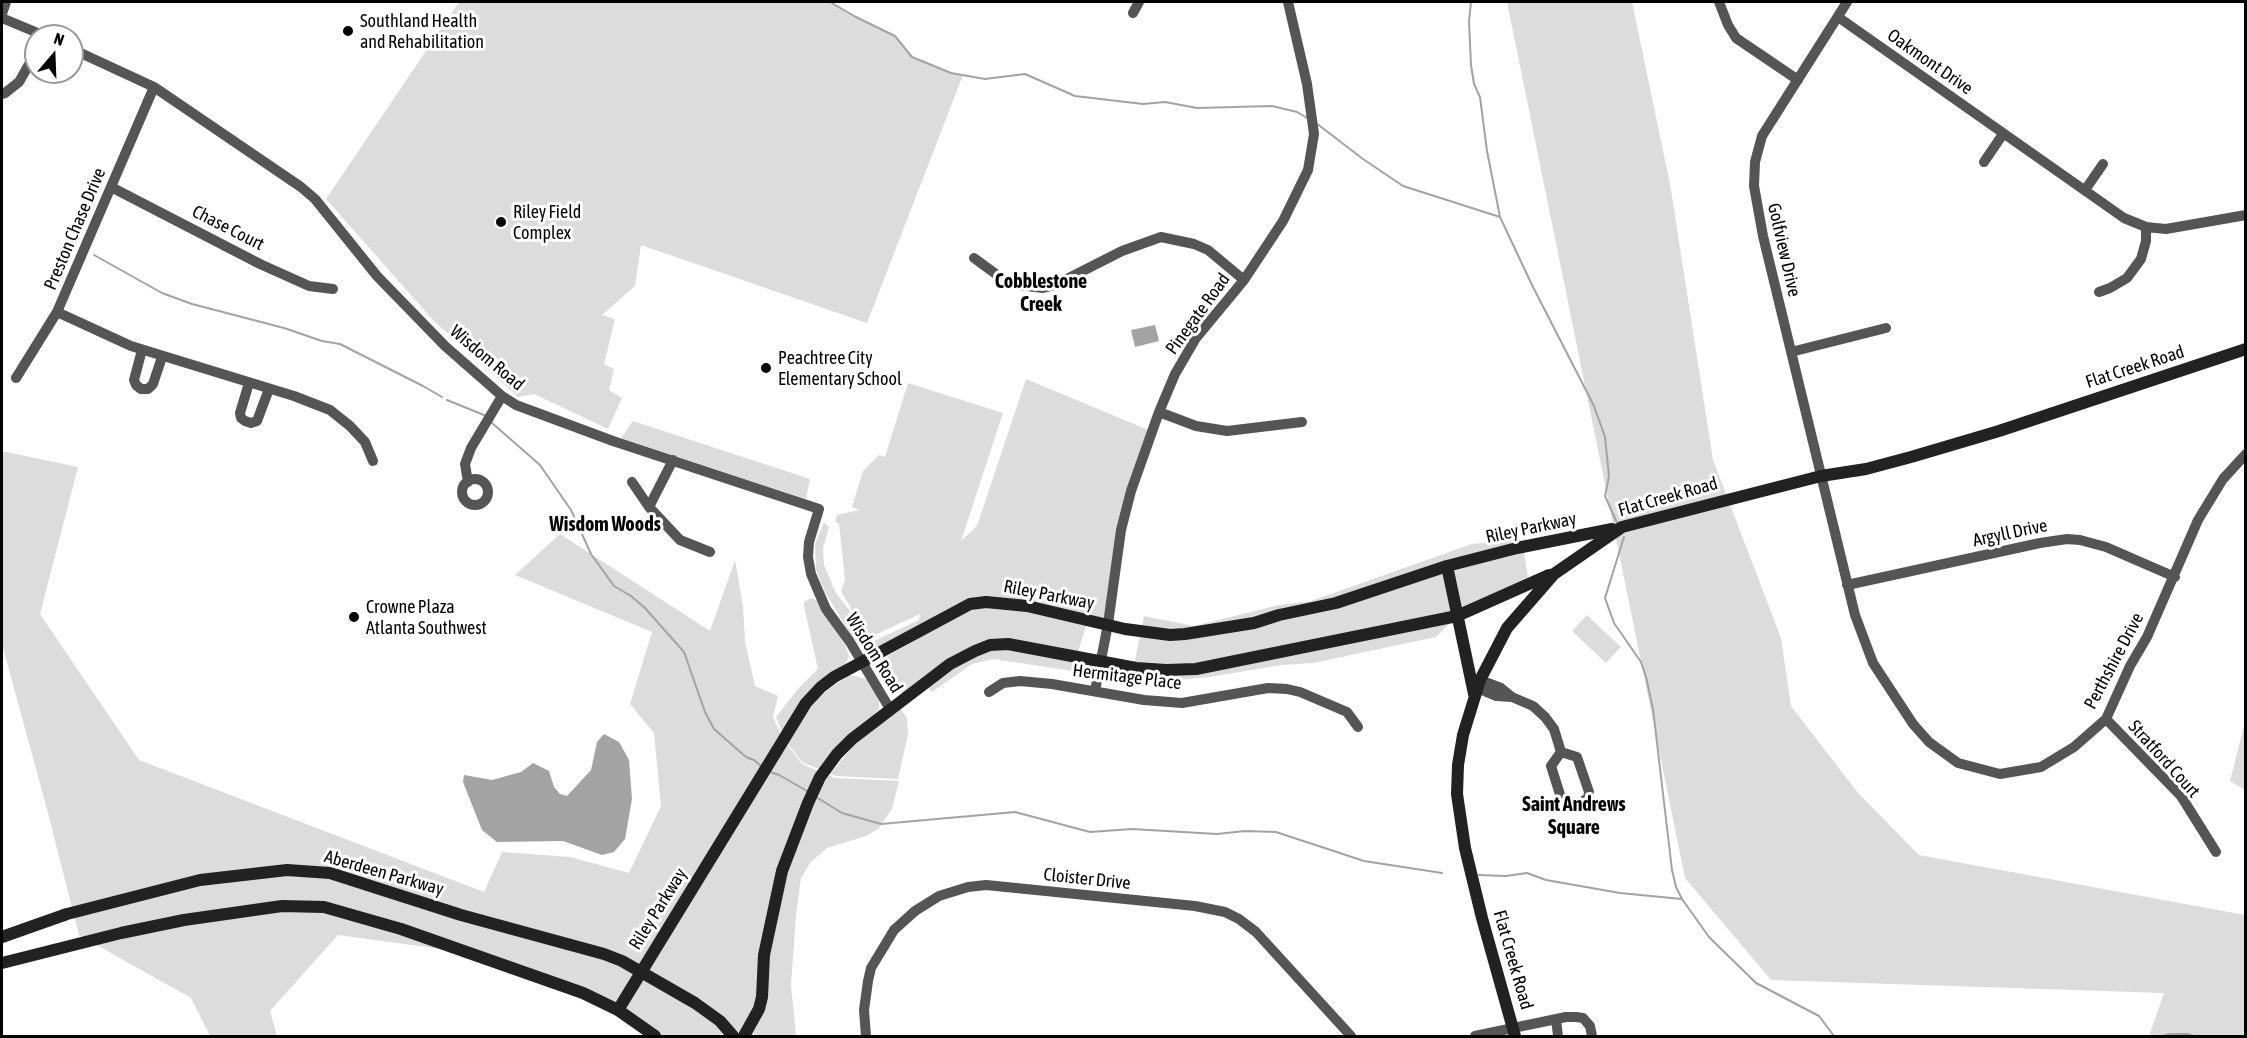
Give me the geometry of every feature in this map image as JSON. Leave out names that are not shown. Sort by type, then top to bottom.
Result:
[{"type":"street","points":[[2,14],[6,2]]},
{"type":"street","points":[[1133,13],[1139,2]]},
{"type":"street","name":"Pinegate Road","points":[[1095,691],[1108,624],[1121,530],[1131,491],[1159,412],[1175,375],[1196,338],[1244,280],[1283,221],[1308,170],[1313,128],[1307,84],[1288,2]]},
{"type":"street","points":[[1719,2],[1725,19],[1736,38],[1798,80]]},
{"type":"street","name":"Golfview Drive","points":[[1834,525],[1755,199],[1755,162],[1762,136],[1847,2]]},
{"type":"street","name":"Oakmont Drive","points":[[1838,16],[2124,218],[2146,227],[2166,229],[2246,215]]},
{"type":"street","points":[[2,18],[24,27]]},
{"type":"street","name":"Wisdom Road","points":[[84,55],[154,87],[301,187],[315,199],[377,276],[445,346],[502,396],[516,405],[819,509],[809,542],[808,557],[811,574],[826,609],[890,709]]},
{"type":"street","points":[[2,94],[20,81],[24,74]]},
{"type":"street","name":"Preston Chase Drive","points":[[16,378],[57,312],[154,87]]},
{"type":"street","points":[[1984,162],[2004,134]]},
{"type":"street","points":[[2085,190],[2103,164]]},
{"type":"street","name":"Chase Court","points":[[111,187],[260,264],[309,286],[333,290]]},
{"type":"street","points":[[2099,292],[2127,278],[2141,259],[2146,241],[2146,227]]},
{"type":"street","points":[[974,258],[1004,280],[1019,285],[1043,288],[1055,285],[1122,251],[1161,237],[1194,243],[1208,250],[1244,280]]},
{"type":"street","points":[[57,312],[108,337],[142,350],[330,410],[365,442],[373,461]]},
{"type":"street","points":[[1791,352],[1886,328]]},
{"type":"street","name":"Flat Creek Road","points":[[1514,1032],[1465,848],[1457,794],[1458,765],[1463,735],[1477,688],[1507,628],[1554,574],[1622,527],[1821,476],[1866,469],[1955,444],[2246,349]]},
{"type":"street","points":[[142,350],[134,380],[141,389],[148,389],[153,384],[162,357]]},
{"type":"street","points":[[249,383],[240,413],[245,422],[257,421],[269,389]]},
{"type":"street","points":[[468,482],[465,464],[471,448],[502,396]]},
{"type":"street","points":[[1159,412],[1196,426],[1220,430],[1302,422]]},
{"type":"street","name":"Perthshire Drive","points":[[1834,525],[1847,585],[1867,651],[1899,706],[1929,742],[1958,763],[2000,774],[2041,767],[2074,747],[2106,719],[2175,577],[2199,520],[2223,479],[2246,454]]},
{"type":"street","points":[[649,507],[673,460]]},
{"type":"street","points":[[632,482],[649,507],[680,540],[710,552]]},
{"type":"street","name":"Riley Parkway","points":[[618,1010],[806,703],[821,687],[861,662],[970,604],[986,602],[1027,606],[1170,635],[1206,632],[1336,603],[1447,566],[1517,548],[1622,527]]},
{"type":"street","name":"Argyll Drive","points":[[1847,585],[2040,543],[2067,540],[2080,540],[2106,547],[2175,577]]},
{"type":"street","points":[[1447,566],[1457,616],[1477,688],[1501,688],[1512,697],[1533,706],[1554,729],[1561,752]]},
{"type":"street","points":[[744,1036],[759,1009],[762,997],[764,955],[783,871],[820,777],[852,738],[950,664],[990,645],[1008,644],[1153,670],[1196,669],[1457,616],[1554,574]]},
{"type":"street","name":"Hermitage Place","points":[[989,692],[1003,683],[1020,681],[1144,700],[1182,703],[1268,688],[1287,688],[1347,712],[1358,727]]},
{"type":"street","name":"Stratford Court","points":[[2106,719],[2181,796],[2216,852]]},
{"type":"street","points":[[1561,752],[1577,758],[1589,792],[1588,798],[1575,806],[1563,804],[1551,766],[1561,752]]},
{"type":"street","name":"Aberdeen Parkway","points":[[2,937],[67,914],[200,879],[287,870],[315,871],[346,877],[461,915],[604,954],[640,971],[695,1003],[720,1021],[733,1036]]},
{"type":"street","name":"Cloister Drive","points":[[866,1036],[864,1010],[868,981],[876,959],[894,930],[915,911],[939,896],[969,887],[986,885],[1195,906],[1225,912],[1239,919],[1268,944],[1351,1036]]},
{"type":"street","points":[[2,963],[121,933],[184,920],[282,906],[324,907],[401,929],[583,993],[618,1010],[655,1036]]},
{"type":"street","points":[[1475,1036],[1514,1032],[1566,1017],[1583,1018],[1590,1026],[1592,1036]]},
{"type":"street","points":[[1556,1019],[1558,1036]]},
{"type":"shaded area","points":[[459,2],[830,2],[895,36],[912,57],[951,73],[963,75],[867,323],[641,245],[635,286],[602,315],[615,319],[604,364],[614,369],[609,390],[622,398],[608,429],[534,394],[518,397],[434,321],[326,199]]},
{"type":"shaded area","points":[[1507,2],[1632,2],[1670,184],[1713,460],[1781,638],[1791,706],[1858,793],[1919,855],[2245,915],[2245,1036],[2149,1036],[2164,993],[1771,980],[1685,878]]},
{"type":"shaded area","points":[[1155,325],[1159,341],[1135,347],[1131,330]]},
{"type":"shaded area","points":[[1026,379],[1151,431],[1124,518],[1108,624],[1088,620],[1072,671],[994,659],[972,664],[932,692],[923,682],[902,694],[881,660],[912,642],[916,629],[876,649],[872,642],[919,620],[920,614],[868,638],[841,591],[845,580],[839,524],[835,521],[837,515],[859,510],[852,507],[863,471],[879,455],[885,457],[908,383],[1003,413],[961,541],[977,526]]},
{"type":"shaded area","points":[[633,421],[810,479],[806,499],[621,438]]},
{"type":"shaded area","points":[[2,451],[78,467],[40,614],[139,760],[484,892],[502,852],[570,857],[629,873],[661,806],[654,733],[630,704],[652,632],[515,575],[560,534],[710,631],[735,560],[743,606],[745,642],[755,686],[778,696],[773,717],[784,741],[802,764],[835,778],[899,781],[892,809],[878,829],[866,836],[827,848],[810,863],[801,878],[791,985],[796,1036],[655,1036],[618,1010],[463,952],[338,935],[270,1011],[277,1036],[210,1036],[191,998],[79,935],[2,644]]},
{"type":"shaded area","points":[[824,522],[829,527],[823,548],[824,565],[836,593],[852,614],[871,651],[862,647],[851,635],[826,594],[816,570],[815,544]]},
{"type":"shaded area","points":[[1522,540],[1528,578],[1457,616],[1436,637],[1313,663],[1281,665],[1210,677],[1167,681],[1131,680],[1144,616],[1194,626],[1279,605],[1311,601],[1472,544]]},
{"type":"shaded area","points":[[811,598],[819,601],[849,656],[844,668],[784,736],[776,717],[797,690],[818,669],[804,606],[804,602]]},
{"type":"shaded area","points":[[1587,615],[1621,647],[1606,663],[1572,631]]},
{"type":"shaded area","points":[[851,675],[866,679],[879,699],[879,707],[874,717],[822,770],[803,763],[786,742],[815,701],[834,685]]},
{"type":"shaded area","points":[[901,709],[907,718],[908,734],[898,779],[830,774],[855,744]]},
{"type":"shaded area","points":[[2245,722],[2245,790],[2230,781]]},
{"type":"shaded area","points":[[604,734],[619,742],[629,760],[632,799],[625,839],[614,852],[602,855],[563,841],[497,842],[482,830],[463,782],[464,775],[492,780],[521,772],[533,763],[549,771],[554,787],[560,794],[567,796],[591,770],[597,742]]},
{"type":"waterway","points":[[830,2],[895,36],[912,57],[951,73],[985,79],[1025,74],[1075,96],[1143,104],[1165,102],[1197,108],[1272,106],[1297,112],[1309,119]]},
{"type":"waterway","points":[[1471,2],[1469,21],[1471,65],[1474,84],[1480,97],[1487,151],[1500,217],[1594,406],[1605,437],[1609,476],[1605,496],[1617,523]]},
{"type":"waterway","points":[[1316,123],[1403,186],[1500,217]]},
{"type":"waterway","points":[[94,255],[162,293],[192,304],[284,328],[322,341],[340,344],[442,397]]},
{"type":"waterway","points":[[447,400],[484,415]]},
{"type":"waterway","points":[[492,423],[540,465],[571,510],[591,554],[614,586],[645,608],[684,652],[705,712],[714,729],[746,757],[762,767]]},
{"type":"waterway","points":[[1624,537],[1605,598],[1614,623],[1641,662],[1646,677],[1653,709],[1676,887],[1709,937],[1756,983],[1819,1016],[1834,1036]]},
{"type":"waterway","points":[[770,772],[807,791]]},
{"type":"waterway","points":[[816,797],[842,813],[881,824],[1015,812],[1090,832],[1132,829],[1217,834],[1245,831],[1276,832],[1364,861],[1442,873]]},
{"type":"waterway","points":[[1479,875],[1506,876],[1527,873],[1546,880],[1620,893],[1682,899]]},
{"type":"waterway","points":[[2162,1036],[2170,1034],[2194,1036]]},
{"type":"place","name":"Southland Health and Rehabilitation","points":[[348,31]]},
{"type":"place","name":"Riley Field Complex","points":[[501,222]]},
{"type":"place","name":"Peachtree City Elementary School","points":[[766,368]]},
{"type":"place","name":"Crowne Plaza Atlanta Southwest","points":[[354,617]]},
{"type":"district","name":"Cobblestone Creek","points":[[1041,294]]},
{"type":"district","name":"Wisdom Woods","points":[[605,525]]},
{"type":"district","name":"Saint Andrews Square","points":[[1574,816]]}]
